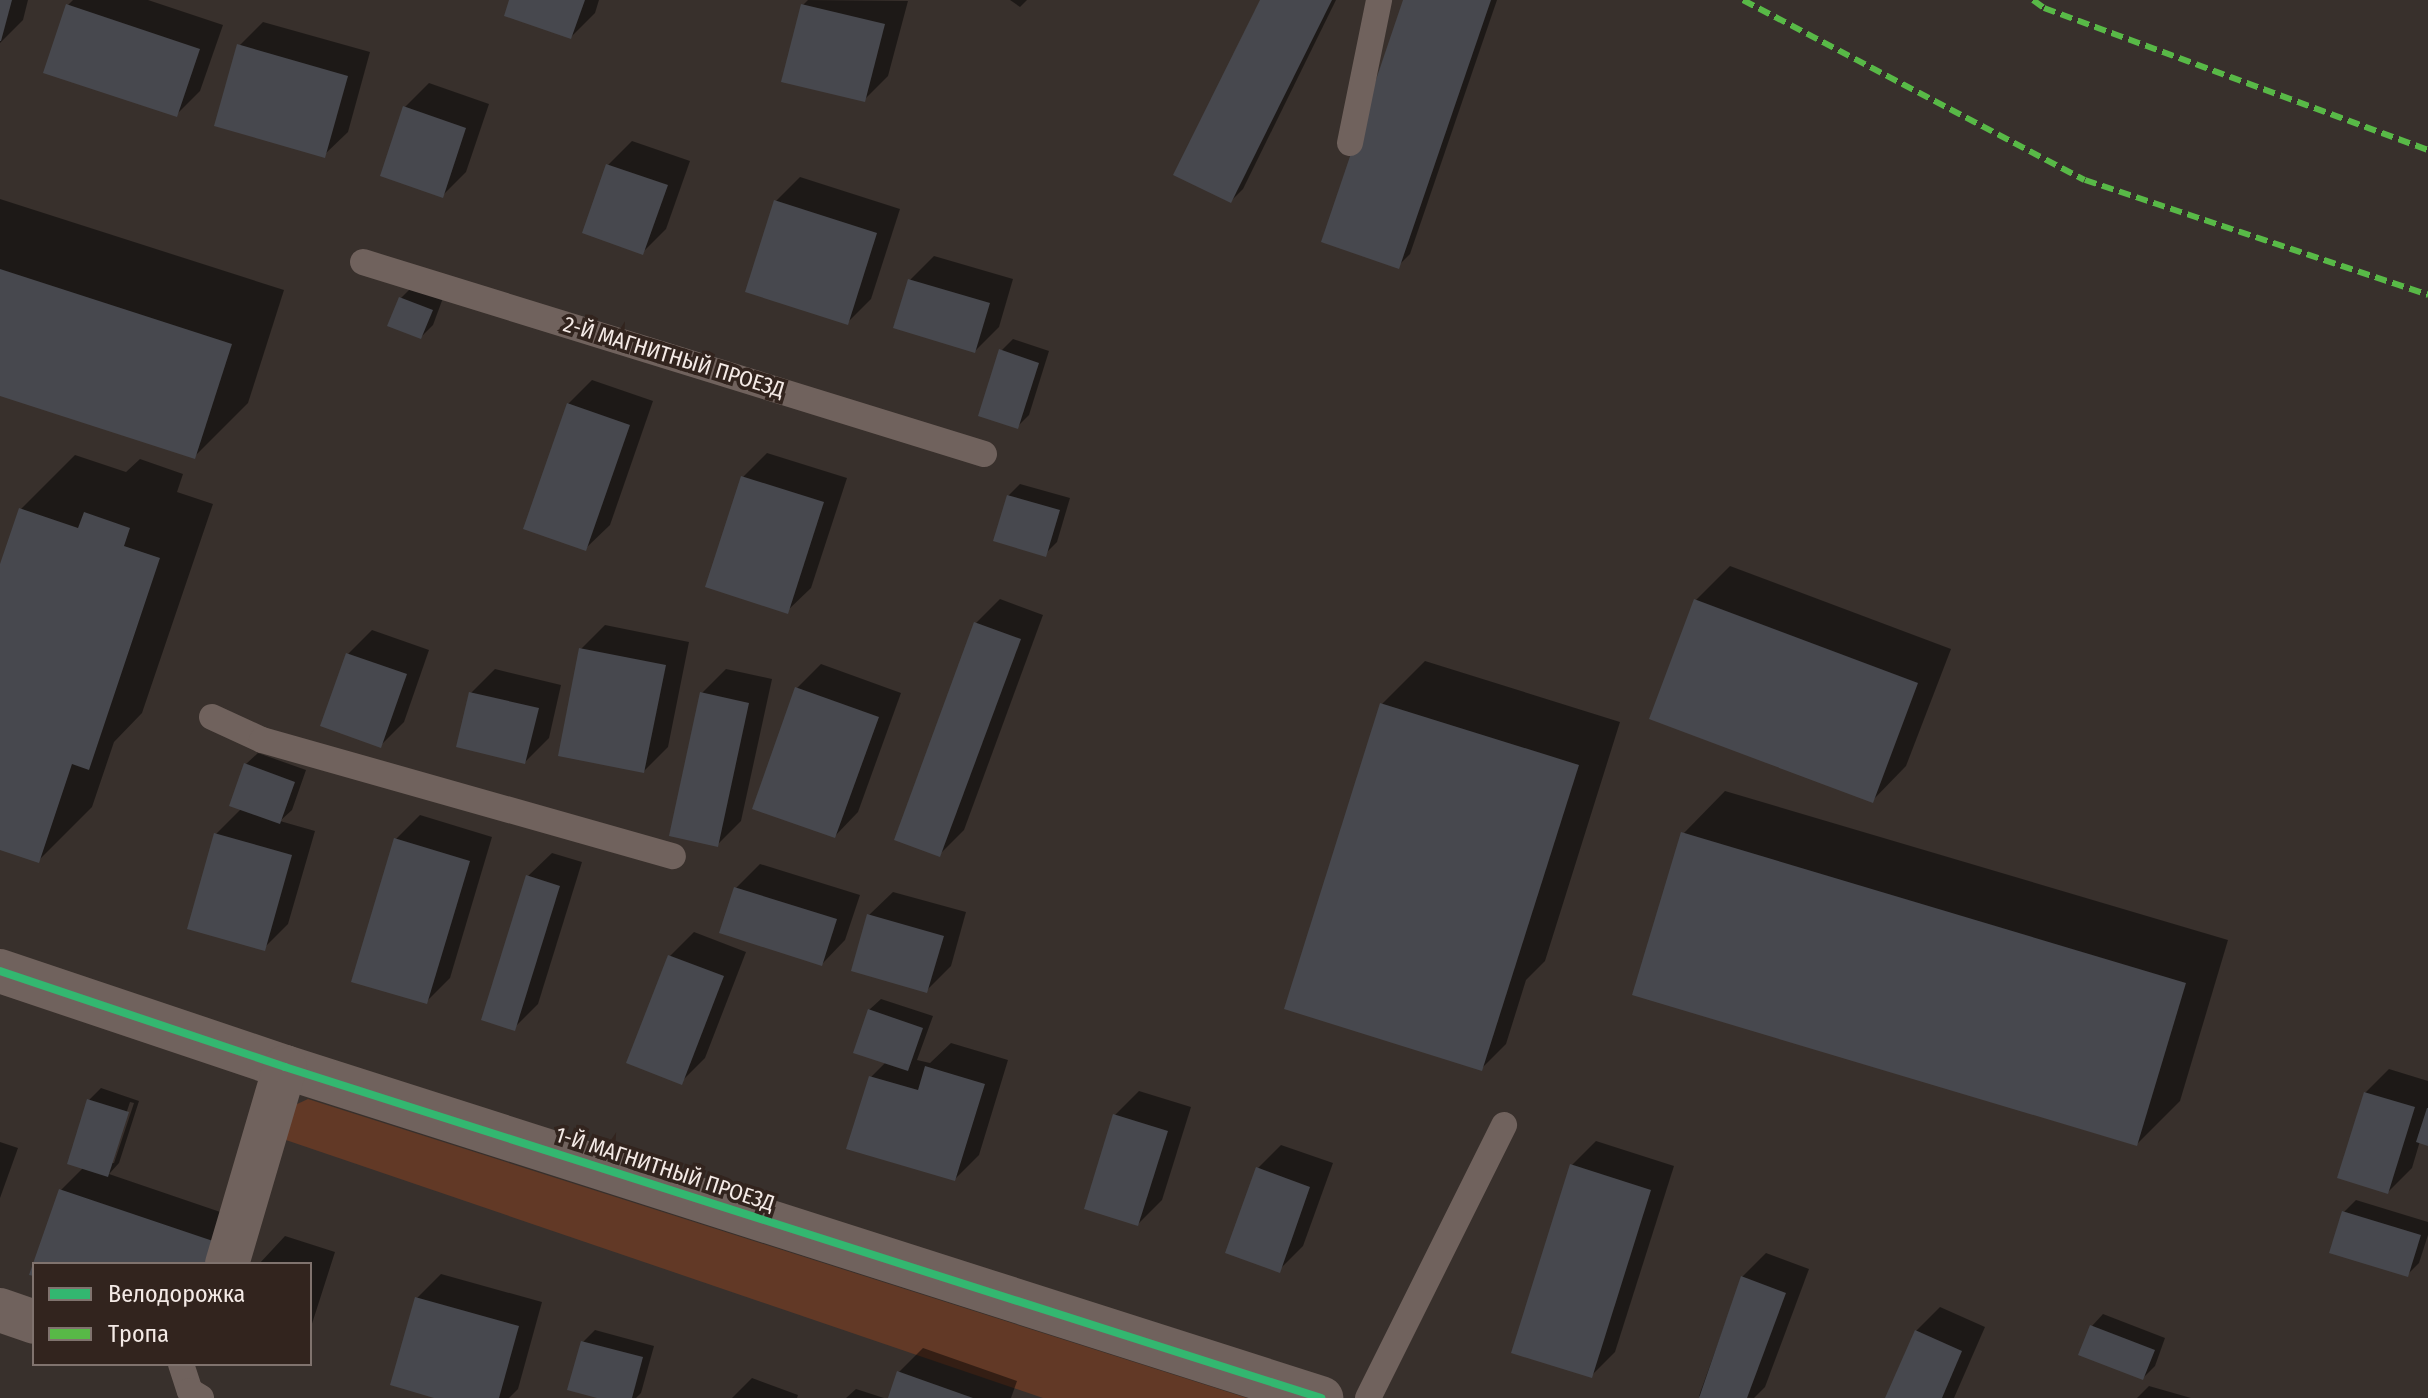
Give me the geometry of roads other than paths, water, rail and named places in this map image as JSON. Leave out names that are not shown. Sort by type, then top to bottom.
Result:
[{"type":"street","name":"1-Й МАГНИТНЫЙ ПРОЕЗД","points":[[0,971],[285,1067],[1321,1398]]},
{"type":"street","points":[[228,1262],[285,1067]]},
{"type":"street","points":[[0,1310],[32,1321]]},
{"type":"lane","points":[[1350,143],[1379,0]]},
{"type":"lane","name":"2-Й МАГНИТНЫЙ ПРОЕЗД","points":[[363,262],[984,454]]},
{"type":"lane","points":[[212,717],[262,740],[673,856]]},
{"type":"lane","points":[[1368,1398],[1504,1125]]},
{"type":"lane","points":[[182,1366],[190,1391],[201,1398]]}]
